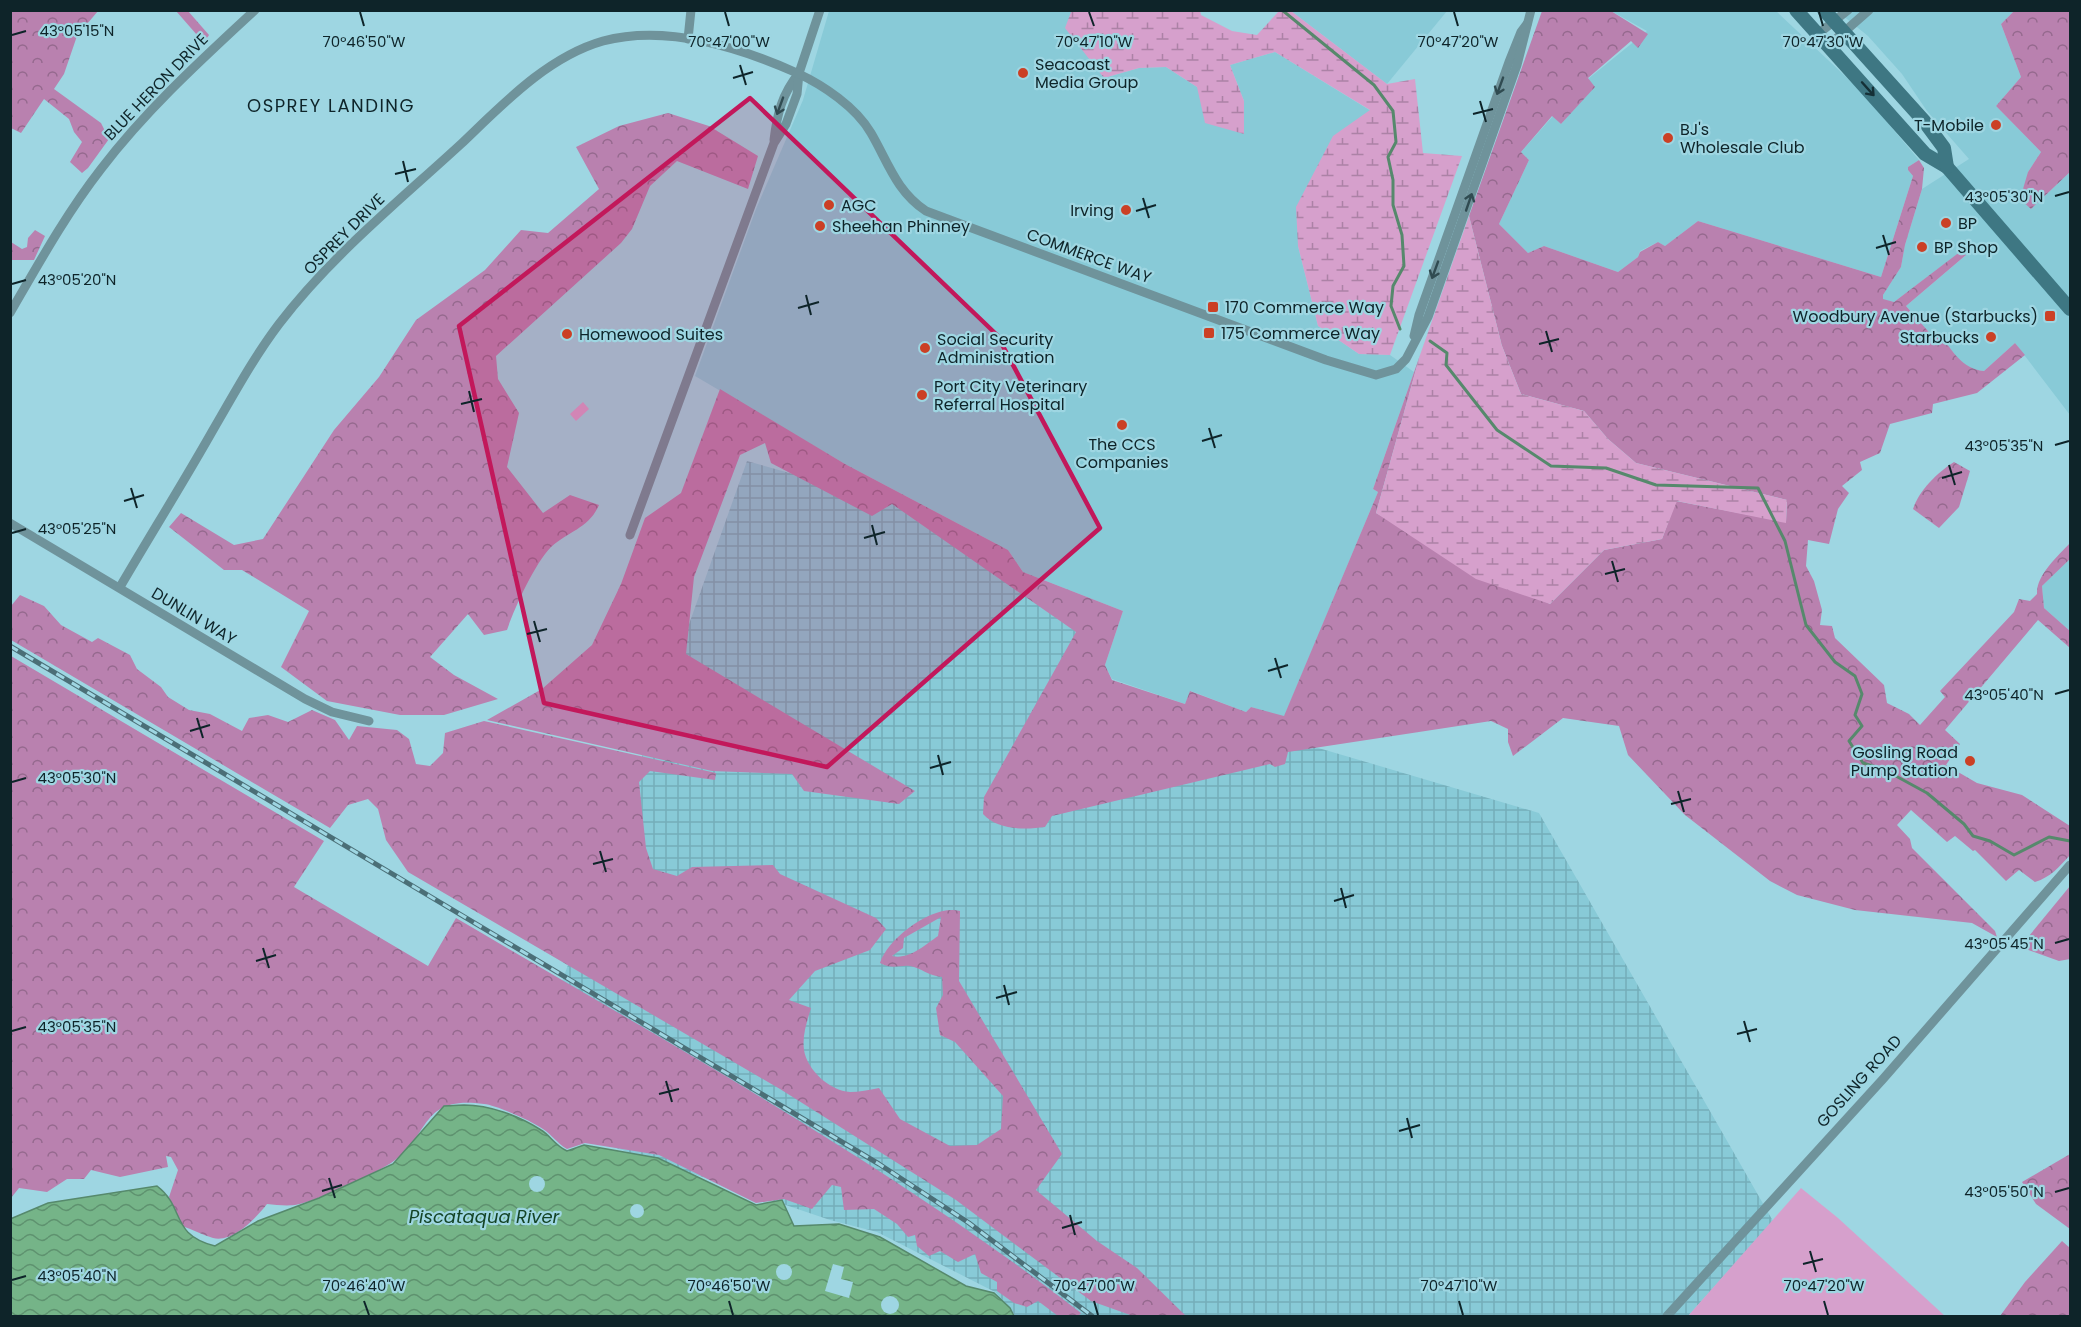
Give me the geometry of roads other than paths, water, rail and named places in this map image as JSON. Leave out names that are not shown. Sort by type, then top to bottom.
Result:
[{"type":"main road","points":[[1796,10],[1926,154],[1947,167],[2070,309]]},
{"type":"main road","points":[[1824,10],[1944,148],[1947,167]]},
{"type":"street","name":"BLUE HERON DRIVE","points":[[10,313],[66,218],[114,152],[157,103],[255,10]]},
{"type":"street","points":[[688,39],[692,10]]},
{"type":"street","name":"COMMERCE WAY","points":[[799,74],[837,98],[857,115],[870,132],[898,186],[917,205],[934,215],[1361,373],[1376,375],[1389,372],[1402,364],[1428,317],[1517,65],[1527,34],[1531,10]]},
{"type":"street","points":[[1818,34],[1848,10]]},
{"type":"street","points":[[1828,46],[1869,10]]},
{"type":"street","points":[[630,535],[774,143],[780,107],[787,88],[799,74],[819,12]]},
{"type":"street","name":"OSPREY DRIVE","points":[[120,587],[270,338],[288,313],[350,246],[492,115],[554,64],[584,49],[615,39],[654,36],[688,39],[729,48],[799,74]]},
{"type":"street","name":"DUNLIN WAY","points":[[10,523],[305,699],[332,712],[369,721]]},
{"type":"street","name":"GOSLING ROAD","points":[[1668,1317],[2070,865]]},
{"type":"water","name":"Piscataqua River","points":[[464,1105],[494,1109],[523,1120],[544,1132],[567,1151],[584,1145],[658,1158],[756,1205],[782,1200],[794,1226],[839,1224],[880,1237],[966,1286],[994,1293],[1010,1308],[1014,1316],[11,1316],[10,1219],[48,1203],[157,1186],[172,1203],[184,1228],[200,1241],[215,1246],[258,1221],[319,1198],[393,1164],[444,1106]]},
{"type":"waterway","points":[[1282,10],[1374,85],[1393,111],[1396,142],[1388,157],[1393,180],[1393,205],[1402,235],[1404,266],[1393,286],[1391,306],[1400,329]]},
{"type":"waterway","points":[[1430,341],[1447,353],[1446,365],[1497,430],[1551,466],[1606,468],[1656,485],[1758,488],[1785,541],[1806,625],[1835,662],[1855,676],[1862,694],[1855,715],[1862,726],[1849,741],[1863,763],[1883,769],[1927,793],[1964,824],[1973,836],[1990,841],[2014,855],[2049,837],[2070,841]]},
{"type":"railway","points":[[10,646],[879,1164],[969,1223],[1092,1316]]},
{"type":"place","name":"Seacoast Media Group","points":[[1023,73]]},
{"type":"place","name":"T-Mobile","points":[[1996,125]]},
{"type":"place","name":"BJ's Wholesale Club","points":[[1668,138]]},
{"type":"place","name":"AGC","points":[[829,205]]},
{"type":"place","name":"Irving","points":[[1126,210]]},
{"type":"place","name":"BP","points":[[1946,223]]},
{"type":"place","name":"Sheehan Phinney","points":[[820,226]]},
{"type":"place","name":"BP Shop","points":[[1922,247]]},
{"type":"place","name":"170 Commerce Way","points":[[1213,307]]},
{"type":"place","name":"Woodbury Avenue (Starbucks)","points":[[2050,316]]},
{"type":"place","name":"175 Commerce Way","points":[[1209,333]]},
{"type":"place","name":"Homewood Suites","points":[[567,334]]},
{"type":"place","name":"Starbucks","points":[[1991,337]]},
{"type":"place","name":"Social Security Administration","points":[[925,348]]},
{"type":"place","name":"Port City Veterinary Referral Hospital","points":[[922,395]]},
{"type":"place","name":"The CCS Companies","points":[[1122,425]]},
{"type":"place","name":"Gosling Road Pump Station","points":[[1970,761]]},
{"type":"district","name":"OSPREY LANDING","points":[[331,105]]}]
